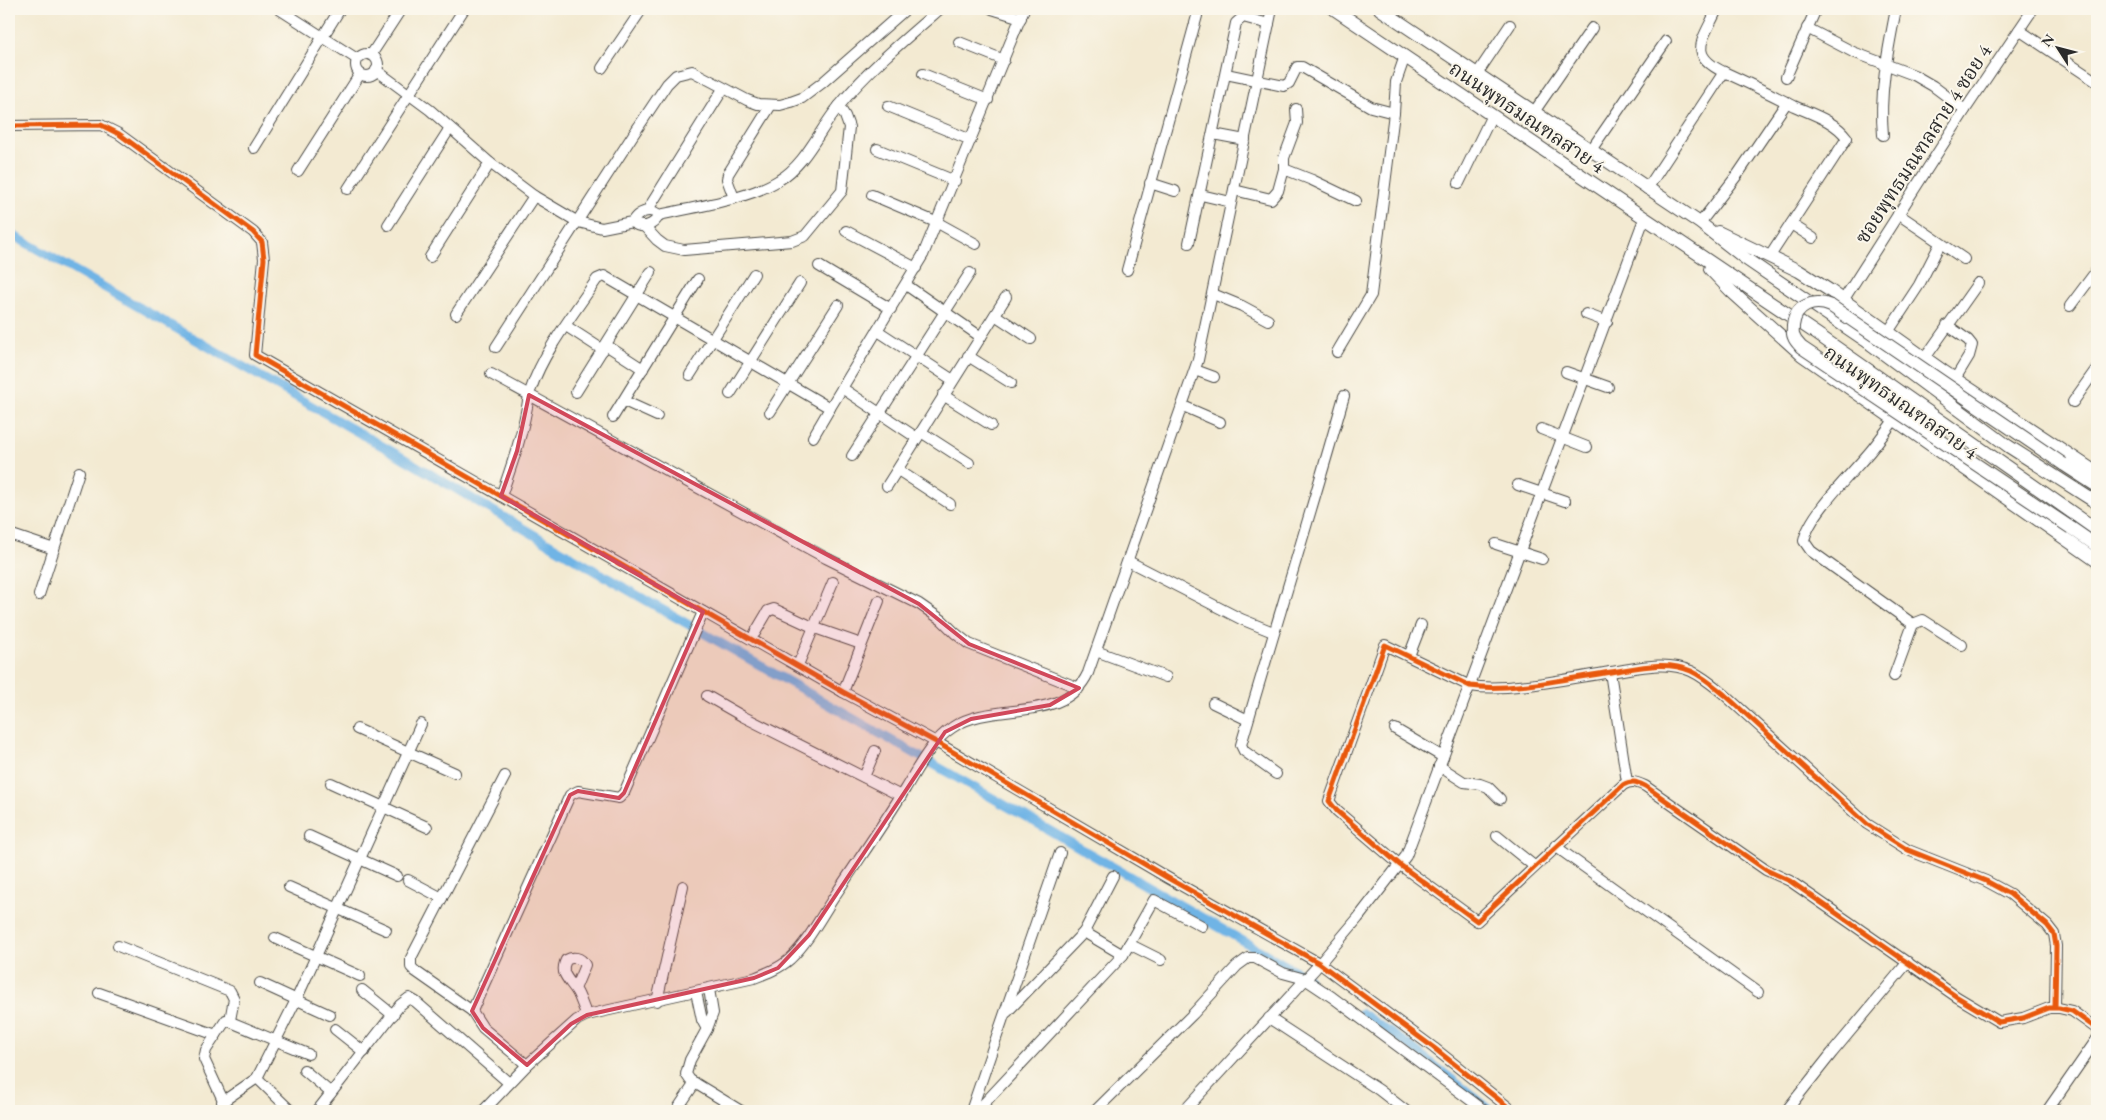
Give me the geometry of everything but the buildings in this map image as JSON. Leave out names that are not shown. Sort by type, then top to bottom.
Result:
[{"type":"main road","name":"ถนนพุทธมณฑลสาย 4","points":[[1334,9],[1698,256],[1817,334],[2097,530]]},
{"type":"main road","name":"ถนนพุทธมณฑลสาย 4","points":[[1380,9],[1702,224],[1746,259],[1865,340],[2008,446],[2097,503]]},
{"type":"main road","name":"ถนนพุทธมณฑลสาย 4","points":[[1702,224],[1799,271],[1844,299],[1955,379],[2097,473]]},
{"type":"main road","name":"ถนนพุทธมณฑลสาย 4","points":[[1698,256],[1731,291],[1802,355],[2097,561]]},
{"type":"main road","points":[[2097,486],[1831,306],[1822,302],[1813,302],[1805,305],[1796,315],[1793,323],[1793,336],[1801,347],[2097,546]]},
{"type":"street","points":[[279,9],[357,59]]},
{"type":"street","points":[[254,148],[340,9]]},
{"type":"street","points":[[371,55],[401,9]]},
{"type":"street","points":[[348,189],[464,9]]},
{"type":"street","points":[[602,68],[642,9]]},
{"type":"street","points":[[496,348],[633,135],[667,84],[676,75],[692,71],[747,100],[780,105],[802,98],[906,9]]},
{"type":"street","points":[[632,222],[635,225],[644,226],[654,223],[659,215],[734,198],[767,186],[790,173],[839,106],[900,44],[940,9]]},
{"type":"street","points":[[813,436],[916,268],[938,223],[1023,14],[992,9]]},
{"type":"street","points":[[1127,270],[1192,34],[1196,16],[1195,9]]},
{"type":"street","points":[[483,1111],[527,1065],[571,1024],[587,1015],[754,978],[778,968],[791,958],[809,935],[930,750],[944,732],[962,722],[1050,705],[1068,697],[1079,688],[1088,674],[1195,370],[1214,294],[1231,202],[1272,9]]},
{"type":"street","points":[[1717,9],[1700,47],[1701,54],[1708,64],[1768,91],[1826,121],[1847,138],[1770,256]]},
{"type":"street","points":[[1786,77],[1816,9]]},
{"type":"street","points":[[1883,135],[1881,118],[1886,66],[1896,9]]},
{"type":"street","name":"ซอยพุทธมณฑลสาย 4 ซอย 4","points":[[1844,299],[1965,110],[2033,9]]},
{"type":"street","points":[[1189,243],[1201,195],[1236,23],[1239,19],[1247,17],[1269,24]]},
{"type":"street","points":[[1477,74],[1510,25]]},
{"type":"street","points":[[1534,112],[1592,28]]},
{"type":"street","points":[[1807,28],[1853,52],[1914,75],[1933,86],[1965,110]]},
{"type":"street","points":[[2019,30],[2097,82]]},
{"type":"street","points":[[1591,150],[1666,40]]},
{"type":"street","points":[[960,42],[1004,60]]},
{"type":"street","points":[[357,59],[366,54],[371,55],[377,61],[376,70],[369,76],[360,74]]},
{"type":"street","points":[[1337,352],[1371,295],[1394,113],[1396,82],[1405,56]]},
{"type":"street","points":[[357,59],[356,64],[360,74]]},
{"type":"street","points":[[1226,74],[1287,85],[1296,67],[1302,67],[1371,107],[1394,113]]},
{"type":"street","points":[[376,70],[409,94],[490,163],[534,196],[578,222],[602,228],[632,222],[638,215],[647,211],[656,212],[659,215]]},
{"type":"street","points":[[1647,189],[1724,72]]},
{"type":"street","points":[[298,171],[360,74]]},
{"type":"street","points":[[924,74],[988,100]]},
{"type":"street","points":[[647,211],[723,89]]},
{"type":"street","points":[[1702,224],[1787,102]]},
{"type":"street","points":[[734,198],[727,179],[728,174],[771,105]]},
{"type":"street","points":[[644,226],[665,246],[684,250],[792,241],[802,238],[842,190],[849,127],[839,106]]},
{"type":"street","points":[[888,106],[971,140]]},
{"type":"street","points":[[1234,190],[1271,199],[1278,191],[1284,169],[1284,158],[1297,123],[1296,109]]},
{"type":"street","points":[[1459,183],[1492,116]]},
{"type":"street","points":[[9,126],[101,125],[119,134],[253,232],[262,242],[264,259],[255,355],[501,496],[699,619],[798,665],[843,692],[930,750],[1160,873],[1317,966],[1434,1048],[1513,1111]]},
{"type":"street","points":[[388,225],[450,128]]},
{"type":"street","points":[[1213,134],[1245,140]]},
{"type":"street","points":[[877,149],[955,181]]},
{"type":"street","points":[[430,257],[490,163]]},
{"type":"street","points":[[1284,169],[1356,201]]},
{"type":"street","points":[[1150,183],[1175,191]]},
{"type":"street","points":[[872,195],[938,223],[976,244]]},
{"type":"street","points":[[1201,195],[1231,202]]},
{"type":"street","points":[[456,314],[534,196]]},
{"type":"street","points":[[1898,214],[1964,260]]},
{"type":"street","points":[[1184,1111],[1317,966],[1358,918],[1406,856],[1644,219]]},
{"type":"street","points":[[1791,224],[1813,238]]},
{"type":"street","points":[[846,231],[916,268]]},
{"type":"street","points":[[1888,332],[1919,285],[1940,244]]},
{"type":"street","points":[[819,266],[891,309]]},
{"type":"street","points":[[2070,306],[2097,270]]},
{"type":"street","points":[[576,392],[651,272]]},
{"type":"street","points":[[852,456],[970,273]]},
{"type":"street","points":[[690,375],[754,274]]},
{"type":"street","points":[[501,496],[519,443],[530,392],[540,366],[599,277],[607,277],[674,319],[830,408]]},
{"type":"street","points":[[613,417],[698,279]]},
{"type":"street","points":[[730,394],[800,283]]},
{"type":"street","points":[[1925,358],[1978,283]]},
{"type":"street","points":[[906,285],[981,337]]},
{"type":"street","points":[[1214,294],[1268,320]]},
{"type":"street","points":[[887,486],[1006,297]]},
{"type":"street","points":[[770,412],[838,305]]},
{"type":"street","points":[[1586,314],[1607,322]]},
{"type":"street","points":[[995,316],[1031,339]]},
{"type":"street","points":[[1947,325],[1972,345],[1969,356],[1955,379]]},
{"type":"street","points":[[566,326],[643,369]]},
{"type":"street","points":[[878,331],[953,380]]},
{"type":"street","points":[[968,356],[1011,383]]},
{"type":"street","points":[[2073,402],[2097,368]]},
{"type":"street","points":[[1195,370],[1214,377]]},
{"type":"street","points":[[1566,372],[1608,387]]},
{"type":"street","points":[[491,374],[530,392],[826,558],[919,604],[942,620],[970,644],[1079,688]]},
{"type":"street","points":[[842,388],[880,413],[969,463]]},
{"type":"street","points":[[943,395],[991,425]]},
{"type":"street","points":[[1276,774],[1242,749],[1248,720],[1273,632],[1306,531],[1344,396]]},
{"type":"street","points":[[624,401],[657,416]]},
{"type":"street","points":[[1183,406],[1220,422]]},
{"type":"street","points":[[1894,420],[1826,504],[1806,532],[1804,541],[1812,551],[1914,624]]},
{"type":"street","points":[[1541,429],[1587,447]]},
{"type":"street","points":[[898,470],[950,504]]},
{"type":"street","points":[[39,595],[79,472]]},
{"type":"street","points":[[1518,485],[1565,501]]},
{"type":"street","points":[[9,534],[54,549]]},
{"type":"street","points":[[1496,544],[1542,560]]},
{"type":"street","points":[[1128,561],[1240,619],[1273,632]]},
{"type":"street","points":[[798,665],[833,582]]},
{"type":"street","points":[[843,692],[879,601]]},
{"type":"street","points":[[754,633],[768,611],[774,609],[815,628],[861,644]]},
{"type":"street","points":[[472,1011],[570,795],[578,791],[619,798],[624,793],[699,619]]},
{"type":"street","points":[[1894,676],[1914,624],[1923,620],[1962,645]]},
{"type":"street","points":[[1409,656],[1421,625]]},
{"type":"street","points":[[2055,1008],[2056,946],[2054,934],[2047,925],[2010,894],[1986,881],[1908,850],[1867,824],[1725,695],[1704,679],[1689,671],[1672,666],[1653,666],[1491,688],[1470,686],[1384,645],[1330,801],[1337,811],[1400,864],[1477,922],[1555,846],[1622,785],[1627,782],[1636,782],[1645,786],[1766,870],[1790,881],[1957,996],[1999,1022],[2023,1018],[2055,1008],[2072,1012],[2097,1029]]},
{"type":"street","points":[[1096,651],[1166,677]]},
{"type":"street","points":[[1610,672],[1627,782]]},
{"type":"street","points":[[707,696],[742,716],[901,796]]},
{"type":"street","points":[[1213,703],[1248,720]]},
{"type":"street","points":[[222,1102],[257,1078],[296,998],[421,724]]},
{"type":"street","points":[[357,729],[455,773]]},
{"type":"street","points":[[1395,729],[1441,762],[1464,782],[1480,784],[1488,788],[1500,799]]},
{"type":"street","points":[[864,777],[875,751]]},
{"type":"street","points":[[505,776],[410,958],[410,963],[415,971],[472,1011],[483,1028],[527,1065]]},
{"type":"street","points":[[331,783],[427,827]]},
{"type":"street","points":[[309,836],[396,876]]},
{"type":"street","points":[[1497,836],[1534,866]]},
{"type":"street","points":[[1555,846],[1758,992]]},
{"type":"street","points":[[971,1111],[1060,853]]},
{"type":"street","points":[[1004,1014],[1084,932],[1113,876]]},
{"type":"street","points":[[408,880],[442,898]]},
{"type":"street","points":[[656,1001],[683,886]]},
{"type":"street","points":[[290,887],[386,930]]},
{"type":"street","points":[[977,1111],[1123,955],[1154,900],[1202,926]]},
{"type":"street","points":[[1084,932],[1123,955]]},
{"type":"street","points":[[275,938],[360,976]]},
{"type":"street","points":[[1129,944],[1161,960]]},
{"type":"street","points":[[118,946],[230,991],[234,999],[230,1020]]},
{"type":"street","points":[[1095,1111],[1193,1014],[1237,966],[1248,958],[1255,958],[1283,973],[1305,978],[1485,1111]]},
{"type":"street","points":[[1786,1111],[1908,962]]},
{"type":"street","points":[[260,983],[330,1015]]},
{"type":"street","points":[[575,989],[587,1015]]},
{"type":"street","points":[[709,989],[712,1013],[708,1029],[686,1069],[686,1074],[695,1084],[740,1111]]},
{"type":"street","points":[[362,990],[393,1015]]},
{"type":"street","points":[[696,992],[702,1020],[708,1029]]},
{"type":"street","points":[[99,993],[216,1035]]},
{"type":"street","points":[[317,1111],[393,1015],[406,1000],[412,999],[509,1083]]},
{"type":"street","points":[[1269,1018],[1379,1090],[1406,1111]]},
{"type":"street","points":[[228,1111],[222,1102],[204,1059],[206,1050],[223,1022],[230,1020],[308,1054]]},
{"type":"street","points":[[335,1029],[364,1052]]},
{"type":"street","points":[[2047,1111],[2097,1039]]},
{"type":"street","points":[[304,1070],[331,1093]]},
{"type":"street","points":[[257,1078],[291,1111]]},
{"type":"street","points":[[676,1111],[695,1084]]},
{"type":"highlighted area","points":[[529,395],[919,604],[969,644],[1079,688],[1050,705],[971,719],[945,732],[809,935],[778,968],[754,978],[587,1015],[571,1024],[527,1065],[483,1028],[472,1011],[570,795],[578,791],[619,798],[624,793],[703,612],[501,496],[517,451]]},
{"type":"waterway","points":[[9,233],[398,455],[635,594],[1308,978]]},
{"type":"waterway","points":[[1361,1013],[1410,1046],[1492,1111]]},
{"type":"cycle path","points":[[9,126],[101,125],[119,134],[253,232],[262,242],[264,259],[255,355],[843,692],[936,742],[1168,878],[1319,963],[1434,1048],[1513,1111]]},
{"type":"cycle path","points":[[2055,1008],[2056,946],[2054,934],[2047,925],[2010,894],[1986,881],[1908,850],[1867,824],[1725,695],[1696,673],[1662,665],[1521,686],[1470,686],[1385,645],[1329,801],[1337,811],[1400,865],[1477,921],[1623,785],[1634,782],[1645,786],[1766,870],[1790,881],[1957,997],[1999,1022],[2023,1018],[2049,1008],[2059,1008],[2072,1011],[2097,1029]]}]
